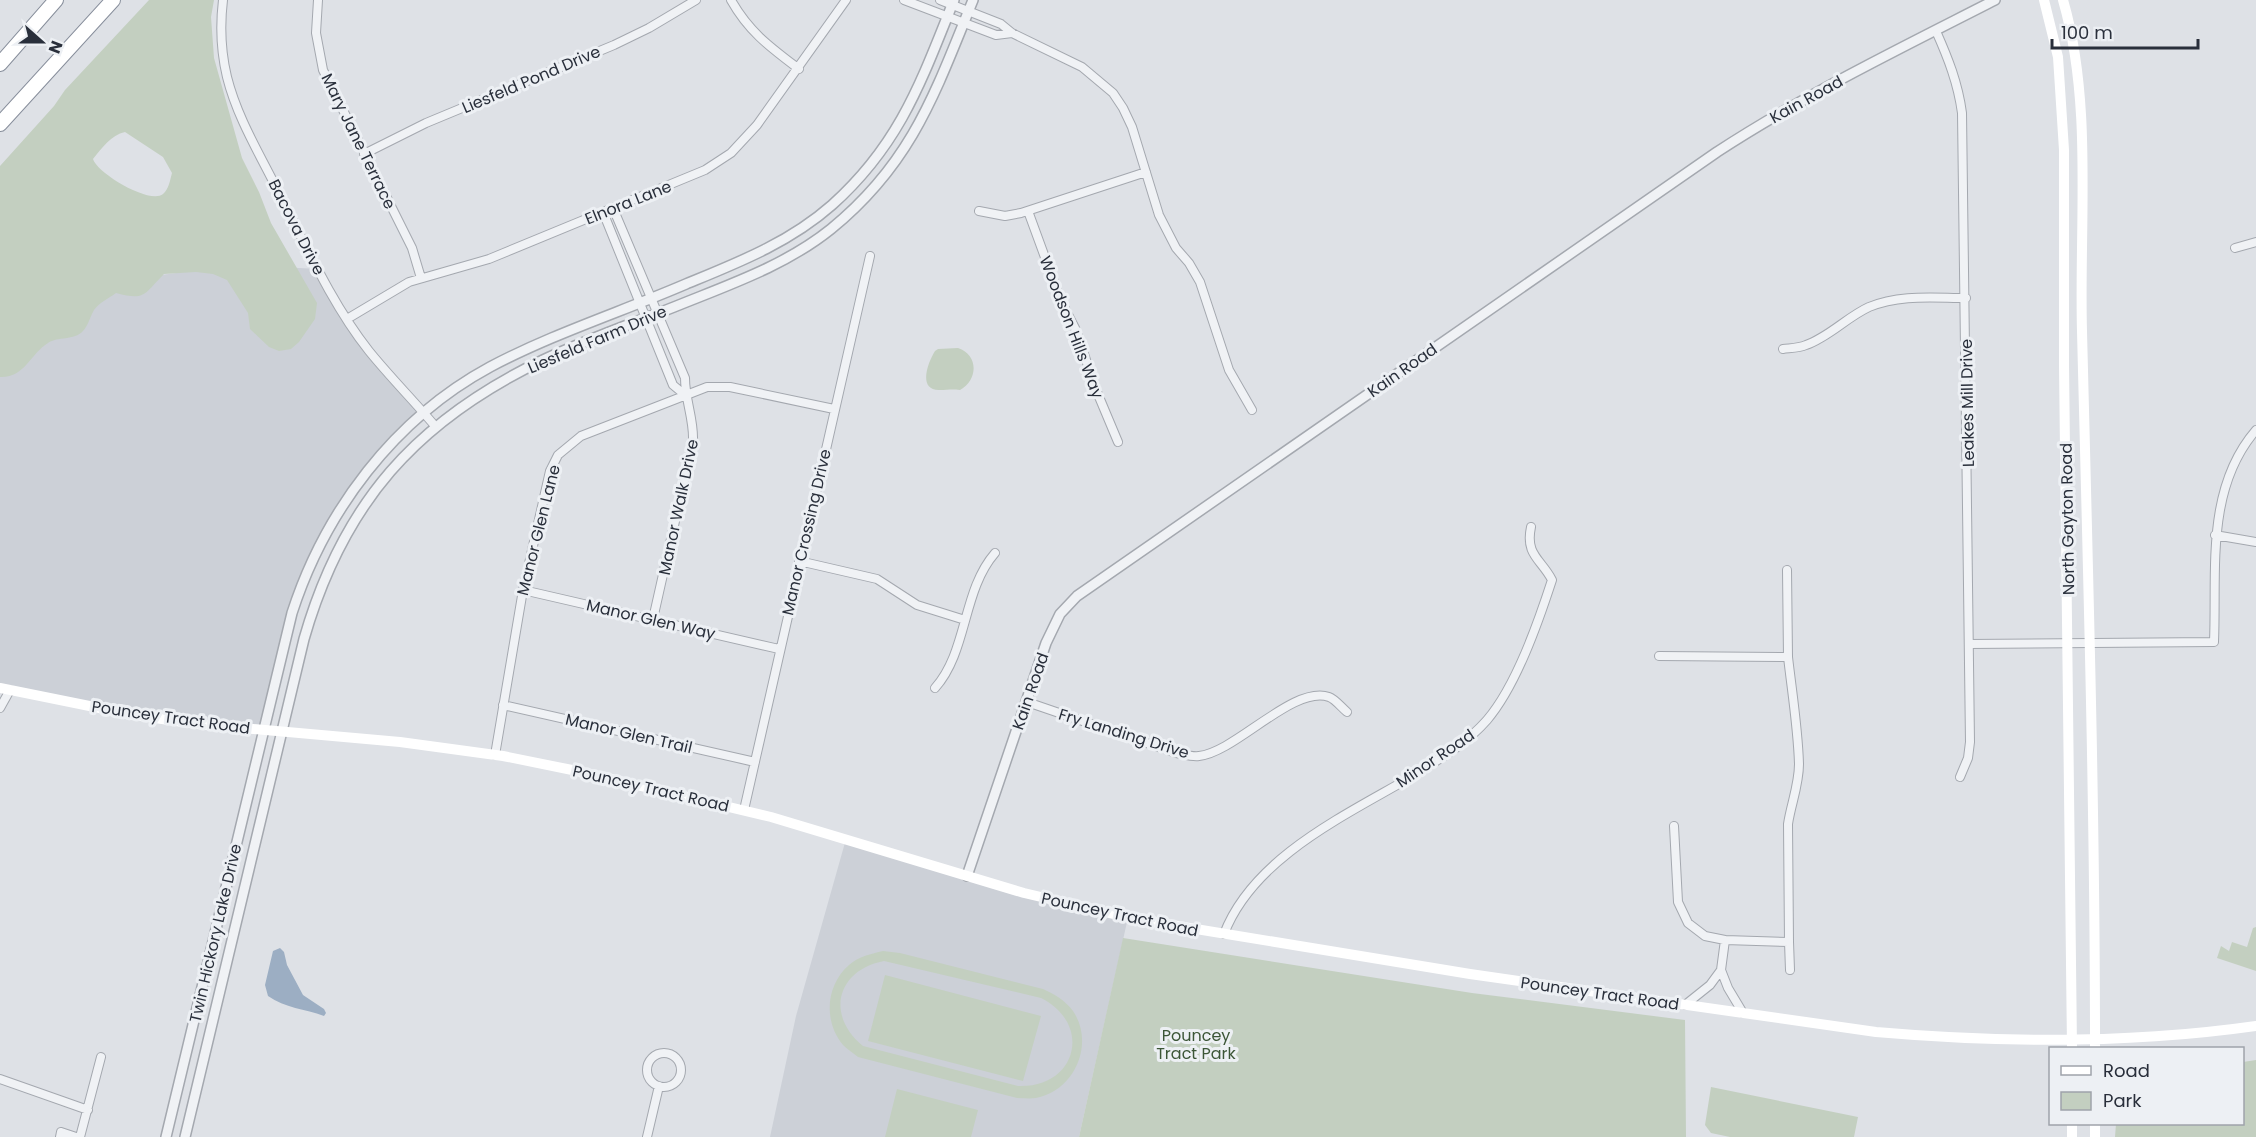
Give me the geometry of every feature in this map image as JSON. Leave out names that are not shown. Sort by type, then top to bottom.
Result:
[{"type":"highway","points":[[0,64],[56,0]]},
{"type":"highway","points":[[0,124],[113,0]]},
{"type":"main road","name":"North Gayton Road","points":[[2044,0],[2058,57],[2063,117],[2072,1044]]},
{"type":"main road","name":"North Gayton Road","points":[[2063,0],[2072,30],[2080,100],[2081,296],[2095,1044]]},
{"type":"main road","name":"Pouncey Tract Road","points":[[5,689],[134,715],[400,742],[495,755],[582,772],[744,810],[874,846],[1024,893],[1094,910],[1224,934],[1470,974],[1876,1032],[1935,1037],[2095,1044],[2131,1038],[2256,1026]]},
{"type":"street","name":"Bacova Drive","points":[[223,0],[221,32],[223,54],[235,102],[300,233],[347,319],[369,350],[435,426]]},
{"type":"street","name":"Mary Jane Terrace","points":[[318,0],[316,33],[323,70],[412,248],[421,278]]},
{"type":"street","name":"Liesfeld Pond Drive","points":[[364,154],[426,123],[614,45],[649,28],[696,0]]},
{"type":"street","points":[[732,0],[740,15],[760,40],[799,69]]},
{"type":"street","name":"Elnora Lane","points":[[347,319],[409,282],[489,259],[705,170],[731,153],[757,125],[846,0]]},
{"type":"street","points":[[904,0],[996,35],[1012,33]]},
{"type":"street","points":[[940,0],[953,2],[968,11],[1001,24],[1012,33],[1082,67],[1113,93],[1124,108],[1132,127],[1159,215],[1176,248],[1189,263],[1200,282],[1229,370],[1239,392],[1252,410]]},
{"type":"street","name":"Liesfeld Farm Drive","points":[[282,730],[313,608],[334,555],[365,503],[403,457],[435,426],[489,388],[545,359],[776,264],[811,243],[863,200],[915,134],[943,74],[973,0]]},
{"type":"street","name":"Kain Road","points":[[966,876],[1054,624],[1077,596],[1717,152],[1775,116],[1995,0]]},
{"type":"street","name":"Liesfeld Farm Drive","points":[[264,729],[292,613],[318,547],[335,516],[389,446],[424,413],[466,381],[489,368],[554,337],[646,301],[773,246],[819,216],[869,167],[900,123],[922,79],[953,2]]},
{"type":"street","name":"Leakes Mill Drive","points":[[1936,31],[1958,87],[1962,113],[1970,750],[1960,777]]},
{"type":"street","points":[[979,211],[1005,216],[1028,211],[1146,172]]},
{"type":"street","points":[[613,208],[646,301]]},
{"type":"street","name":"Woodson Hills Way","points":[[1028,211],[1061,301],[1075,328],[1097,392],[1118,442]]},
{"type":"street","points":[[603,212],[646,301]]},
{"type":"street","points":[[2235,248],[2256,242]]},
{"type":"street","name":"Manor Crossing Drive","points":[[744,810],[870,255]]},
{"type":"street","points":[[1783,349],[1813,343],[1851,317],[1889,300],[1966,298]]},
{"type":"street","name":"Manor Walk Drive","points":[[646,301],[657,314],[685,378],[685,395],[694,426],[693,441],[653,619]]},
{"type":"street","name":"Manor Walk Drive","points":[[646,301],[646,318],[673,385],[685,395]]},
{"type":"street","name":"Manor Glen Lane","points":[[495,755],[523,590],[550,471],[558,455],[581,436],[706,387],[718,386],[834,409]]},
{"type":"street","points":[[1969,644],[2214,642],[2215,536],[2223,491],[2235,462],[2256,430]]},
{"type":"street","name":"Minor Road","points":[[1224,934],[1242,898],[1256,882],[1289,853],[1452,751],[1473,734],[1493,713],[1527,647],[1552,580],[1547,571],[1534,558],[1530,548],[1531,526]]},
{"type":"street","points":[[2215,536],[2256,543]]},
{"type":"street","points":[[935,688],[947,672],[983,569],[994,553]]},
{"type":"street","points":[[799,561],[877,579],[917,605],[965,621]]},
{"type":"street","points":[[1787,570],[1788,657],[1799,765],[1788,824],[1790,969]]},
{"type":"street","name":"Manor Glen Way","points":[[523,590],[779,649]]},
{"type":"street","points":[[1659,656],[1788,657]]},
{"type":"street","points":[[0,708],[5,689]]},
{"type":"street","name":"Fry Landing Drive","points":[[1027,702],[1176,753],[1198,756],[1220,748],[1296,701],[1320,696],[1330,697],[1347,712]]},
{"type":"street","name":"Manor Glen Trail","points":[[503,705],[755,762]]},
{"type":"street","name":"Twin Hickory Lake Drive","points":[[166,1137],[264,729]]},
{"type":"street","name":"Twin Hickory Lake Drive","points":[[184,1137],[282,730]]},
{"type":"street","points":[[1674,826],[1677,902],[1689,922],[1705,936],[1725,940],[1789,942]]},
{"type":"street","points":[[1685,1005],[1710,985],[1721,970],[1725,940]]},
{"type":"street","points":[[1721,970],[1728,988],[1743,1013]]},
{"type":"street","points":[[668,1054],[677,1060],[681,1070],[680,1075],[678,1080],[670,1086],[659,1086],[650,1080],[648,1068],[653,1058],[668,1054]]},
{"type":"street","points":[[60,1137],[61,1132],[78,1137],[88,1110],[101,1057]]},
{"type":"street","points":[[0,1079],[88,1110]]},
{"type":"street","points":[[647,1137],[659,1086]]},
{"type":"shaded area","points":[[238,265],[319,269],[347,319],[424,413],[375,462],[309,567],[264,730],[212,725],[0,688],[0,366],[130,279]]},
{"type":"shaded area","points":[[846,839],[1008,892],[1079,912],[1127,922],[1079,1137],[770,1137],[796,1016]]},
{"type":"green space","points":[[149,0],[214,0],[211,17],[214,58],[242,158],[271,223],[317,303],[315,319],[299,342],[291,349],[279,351],[269,347],[250,329],[248,313],[227,280],[213,274],[196,272],[164,274],[148,291],[139,296],[116,293],[96,307],[86,327],[79,334],[48,343],[16,374],[0,377],[0,166],[54,106],[65,90]],"holes":[[[125,132],[163,157],[172,173],[167,190],[156,196],[136,191],[113,179],[93,159],[111,139]]]},
{"type":"green space","points":[[958,348],[965,351],[973,362],[973,374],[970,380],[960,390],[933,389],[926,381],[926,375],[935,351]]},
{"type":"green space","points":[[2256,927],[2256,971],[2217,958],[2221,946],[2229,951],[2232,942],[2247,947],[2253,928]]},
{"type":"green space","name":"Pouncey Tract Park","points":[[1123,938],[1472,993],[1685,1020],[1686,1137],[1079,1137]]},
{"type":"green space","points":[[883,951],[900,953],[1043,989],[1059,998],[1073,1011],[1082,1037],[1081,1051],[1071,1076],[1050,1094],[1036,1098],[1017,1098],[858,1057],[843,1045],[832,1025],[830,1003],[832,993],[841,973],[849,965],[861,957]],"holes":[[[884,961],[1041,998],[1057,1009],[1068,1023],[1072,1038],[1071,1052],[1065,1066],[1054,1077],[1038,1084],[1018,1086],[863,1046],[851,1034],[844,1021],[841,1008],[842,995],[847,984],[856,974],[868,966]]]},
{"type":"green space","points":[[885,975],[1041,1016],[1023,1081],[868,1041]]},
{"type":"green space","points":[[2256,1060],[2256,1137],[2115,1137],[2116,1125],[2244,1125],[2244,1062]]},
{"type":"green space","points":[[1711,1087],[1858,1117],[1854,1137],[1730,1137],[1711,1133],[1705,1125]]},
{"type":"green space","points":[[897,1089],[978,1110],[971,1137],[885,1137]]},
{"type":"water","points":[[280,948],[284,952],[287,965],[303,995],[324,1009],[326,1013],[324,1016],[288,1006],[268,996],[265,985],[273,951]]}]
